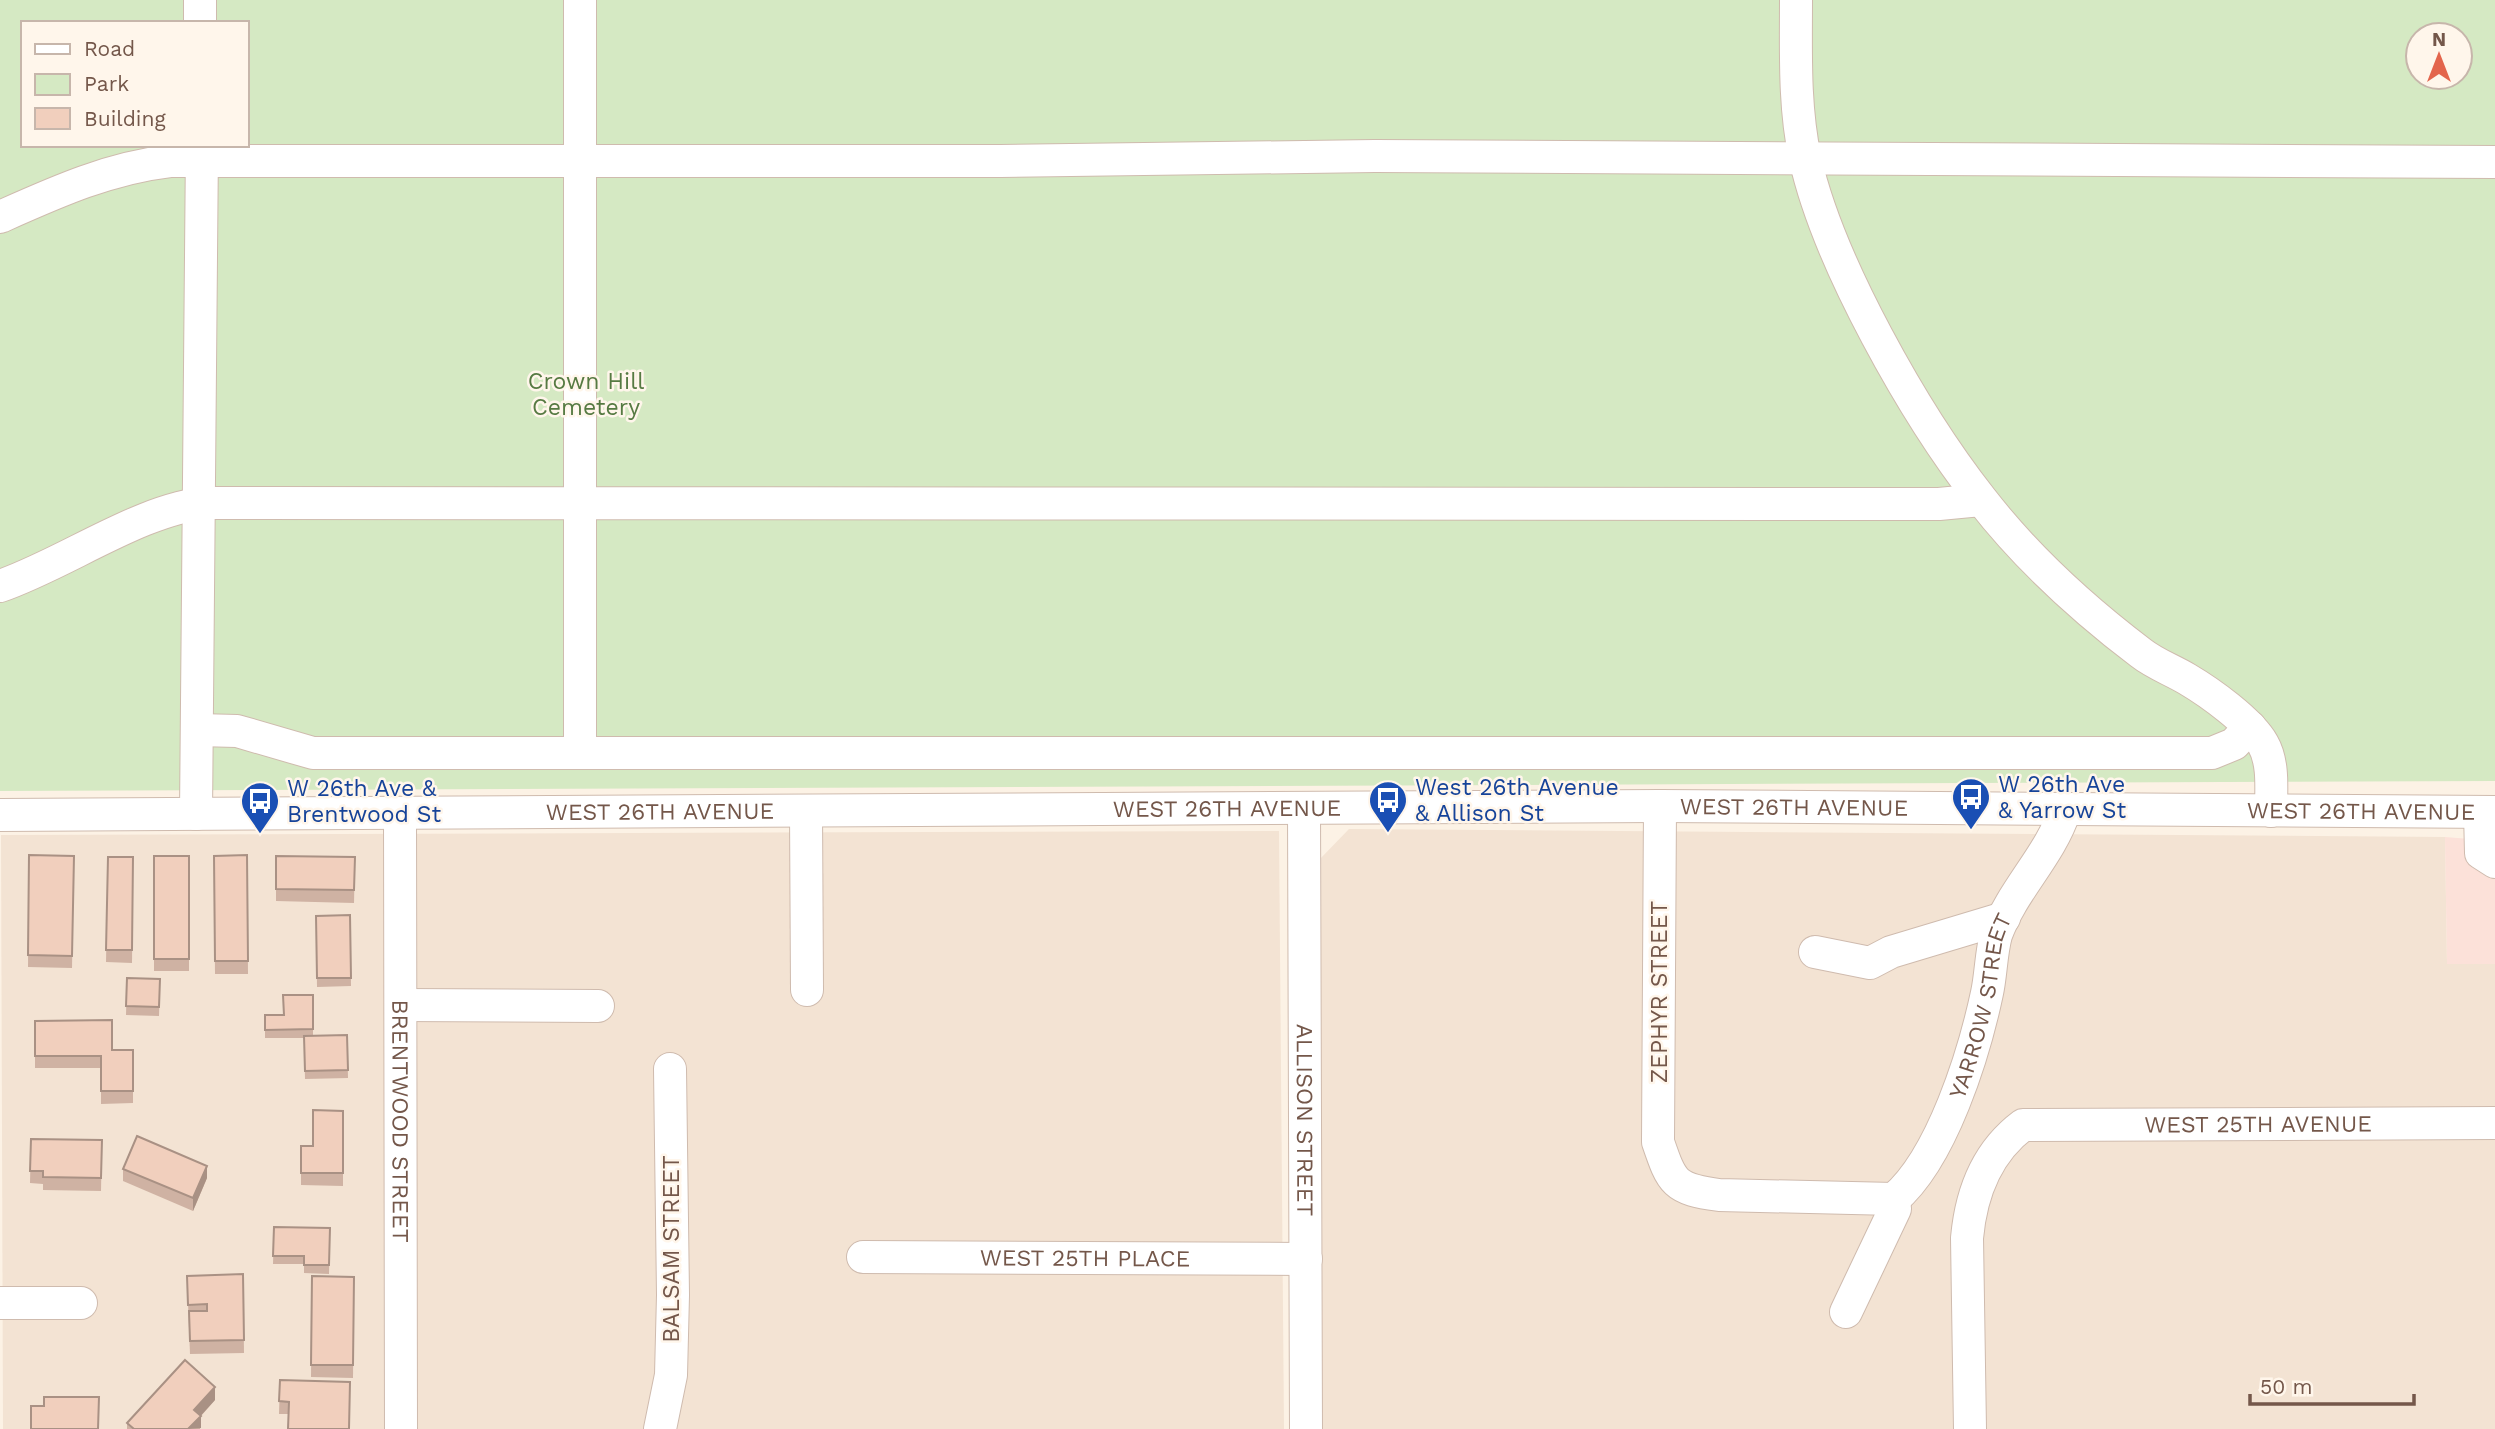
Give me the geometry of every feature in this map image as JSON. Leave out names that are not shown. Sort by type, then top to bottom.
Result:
[{"type":"street","points":[[200,0],[200,21]]},
{"type":"street","points":[[580,0],[580,753]]},
{"type":"street","points":[[1796,0],[1797,110],[1805,158],[1834,243],[1887,352],[1942,444],[1981,500],[2062,587],[2133,647],[2188,679],[2250,727],[2264,745],[2268,758],[2271,811]]},
{"type":"street","points":[[196,814],[202,153]]},
{"type":"street","points":[[0,217],[64,188],[133,165],[202,153],[579,160],[1000,161],[1375,156],[2495,162]]},
{"type":"street","points":[[0,586],[23,578],[144,521],[197,503],[579,501],[1939,504],[1981,500]]},
{"type":"street","points":[[198,730],[237,731],[313,753],[2212,752],[2234,744],[2250,727]]},
{"type":"street","name":"WEST 26TH AVENUE","points":[[0,815],[1660,806],[2487,812]]},
{"type":"street","name":"ZEPHYR STREET","points":[[1660,806],[1658,1142],[1670,1177],[1691,1191],[1719,1195],[1894,1199]]},
{"type":"street","name":"ALLISON STREET","points":[[1304,808],[1306,1429]]},
{"type":"street","name":"YARROW STREET","points":[[1894,1199],[1911,1185],[1921,1171],[1957,1094],[1986,997],[1996,938],[2004,918],[2056,837],[2065,810]]},
{"type":"street","points":[[806,811],[807,990]]},
{"type":"street","points":[[2487,812],[2481,853],[2495,862]]},
{"type":"street","name":"BRENTWOOD STREET","points":[[400,813],[401,1429]]},
{"type":"street","points":[[1815,952],[1870,963],[1891,952],[2004,918]]},
{"type":"street","points":[[401,1004],[598,1006]]},
{"type":"street","name":"BALSAM STREET","points":[[660,1429],[670,1375],[672,1336],[670,1069]]},
{"type":"street","name":"WEST 25TH AVENUE","points":[[1970,1429],[1967,1238],[1970,1211],[1976,1188],[1998,1149],[2023,1125],[2495,1123]]},
{"type":"street","points":[[1846,1312],[1895,1209],[1894,1199]]},
{"type":"street","name":"WEST 25TH PLACE","points":[[863,1257],[1306,1259]]},
{"type":"street","points":[[0,1303],[81,1303]]},
{"type":"shaded area","points":[[1349,829],[2445,837],[2447,964],[2495,964],[2495,1429],[1322,1429],[1319,860]]},
{"type":"shaded area","points":[[1279,831],[1284,1429],[3,1429],[1,835]]},
{"type":"shaded area","points":[[2445,837],[2495,841],[2495,964],[2447,964]]},
{"type":"green space","name":"Crown Hill Cemetery","points":[[0,0],[2495,0],[2495,781],[0,791]]},
{"type":"building","points":[[29,855],[74,856],[72,956],[28,955]]},
{"type":"building","points":[[247,855],[248,961],[215,961],[214,856]]},
{"type":"building","points":[[154,856],[189,856],[189,959],[154,959]]},
{"type":"building","points":[[276,856],[355,857],[354,890],[276,889]]},
{"type":"building","points":[[108,857],[133,857],[132,950],[106,950]]},
{"type":"building","points":[[350,915],[351,978],[317,978],[316,916]]},
{"type":"building","points":[[127,978],[160,979],[159,1007],[126,1006]]},
{"type":"building","points":[[283,995],[313,995],[313,1029],[265,1030],[265,1015],[284,1015]]},
{"type":"building","points":[[112,1020],[112,1050],[133,1050],[133,1091],[101,1091],[101,1056],[35,1056],[35,1021]]},
{"type":"building","points":[[347,1035],[348,1070],[305,1071],[304,1036]]},
{"type":"building","points":[[313,1110],[343,1111],[343,1173],[301,1173],[301,1146],[313,1146]]},
{"type":"building","points":[[137,1136],[207,1166],[193,1198],[123,1169]]},
{"type":"building","points":[[31,1139],[102,1140],[101,1178],[43,1177],[43,1171],[30,1171]]},
{"type":"building","points":[[274,1227],[330,1228],[329,1265],[304,1265],[304,1256],[273,1256]]},
{"type":"building","points":[[243,1274],[244,1340],[190,1341],[189,1311],[207,1311],[207,1304],[188,1305],[187,1276]]},
{"type":"building","points":[[312,1276],[354,1277],[353,1365],[311,1365]]},
{"type":"building","points":[[185,1360],[215,1387],[194,1410],[201,1416],[188,1429],[134,1429],[127,1423]]},
{"type":"building","points":[[280,1380],[350,1382],[349,1429],[288,1429],[289,1402],[279,1401]]},
{"type":"building","points":[[44,1397],[99,1397],[98,1429],[31,1429],[31,1406],[44,1406]]},
{"type":"place","name":"W 26th Ave & Yarrow St","points":[[1971,831]]},
{"type":"place","name":"West 26th Avenue & Allison St","points":[[1388,834]]},
{"type":"place","name":"W 26th Ave & Brentwood St","points":[[260,835]]}]
